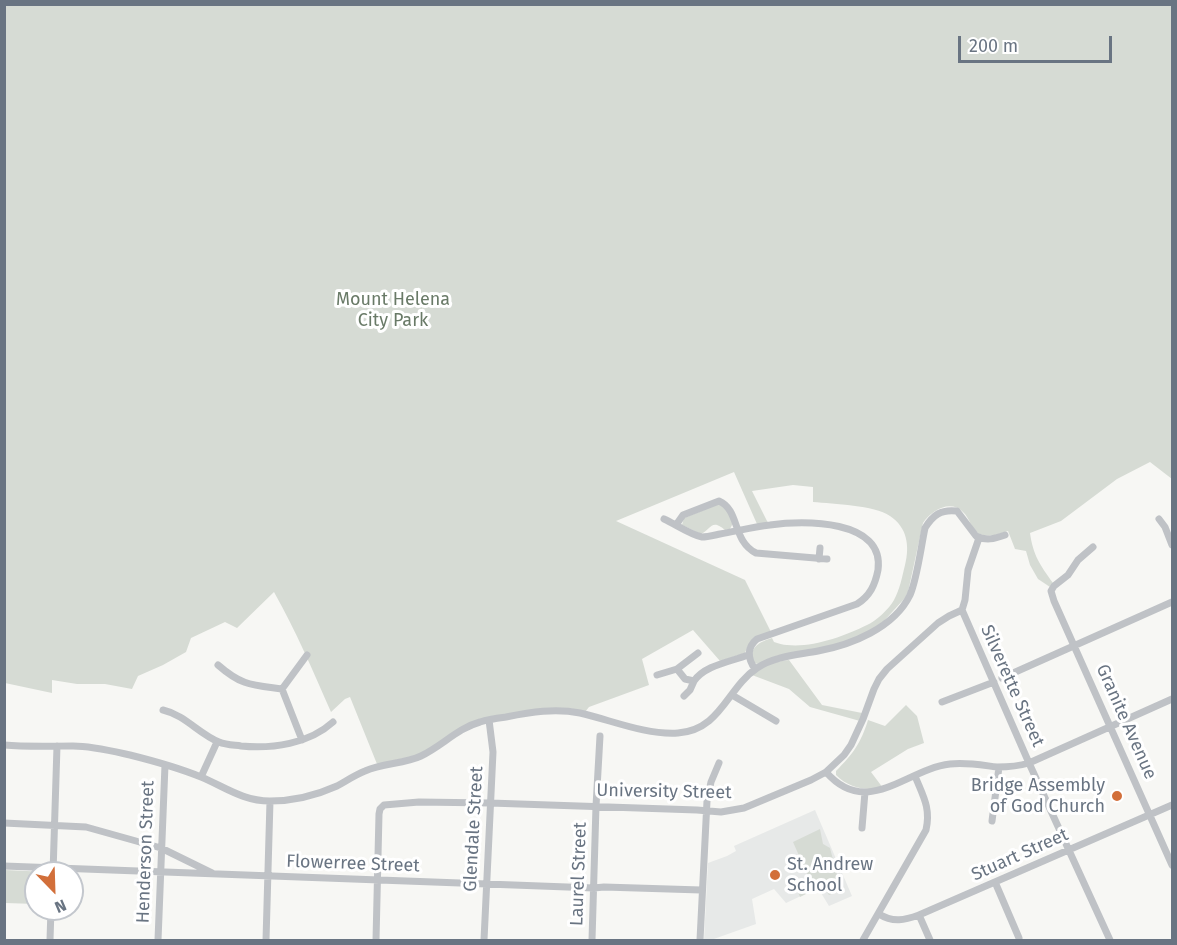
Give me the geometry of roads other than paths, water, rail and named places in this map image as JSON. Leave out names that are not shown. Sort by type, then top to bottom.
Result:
[{"type":"street","points":[[676,525],[682,515],[719,501],[727,506],[745,545],[756,553],[823,559],[820,548]]},
{"type":"street","points":[[4,744],[97,748],[165,765],[201,777],[255,801],[270,801],[319,794],[364,771],[419,757],[460,731],[489,720],[551,710],[567,711],[654,731],[680,733],[699,727],[711,720],[755,669],[770,661],[834,648],[857,640],[888,621],[910,595],[925,528],[930,519],[940,512],[957,511],[979,538],[992,539],[1005,535]]},
{"type":"street","points":[[664,519],[702,537],[772,524],[830,525],[857,532],[874,549],[878,561],[876,582],[862,601],[848,608],[757,639],[748,655],[755,669]]},
{"type":"street","points":[[1159,519],[1173,545]]},
{"type":"street","name":"Silverette Street","points":[[979,538],[968,570],[966,600],[962,610],[1110,940]]},
{"type":"street","name":"Granite Avenue","points":[[1093,547],[1078,560],[1068,575],[1051,591],[1173,865]]},
{"type":"street","points":[[1002,678],[1173,602]]},
{"type":"street","name":"University Street","points":[[378,879],[379,814],[384,805],[420,802],[490,803],[721,812],[744,808],[811,780],[826,772],[851,745],[874,689],[887,669],[938,623],[962,610]]},
{"type":"street","points":[[657,675],[677,669],[698,653]]},
{"type":"street","points":[[684,696],[702,672],[748,655]]},
{"type":"street","points":[[282,689],[308,656]]},
{"type":"street","points":[[218,665],[230,676],[243,683],[282,689]]},
{"type":"street","points":[[677,669],[685,679],[694,681]]},
{"type":"street","points":[[942,702],[994,682]]},
{"type":"street","points":[[282,689],[302,740]]},
{"type":"street","points":[[732,694],[776,721]]},
{"type":"street","points":[[826,772],[844,787],[865,792],[882,791],[936,767],[952,763],[999,767],[1029,763],[1173,699]]},
{"type":"street","points":[[163,710],[176,714],[217,742],[264,747],[302,740],[333,722]]},
{"type":"street","name":"Glendale Street","points":[[484,940],[493,752],[489,720]]},
{"type":"street","name":"Laurel Street","points":[[592,940],[600,735]]},
{"type":"street","points":[[201,777],[217,742]]},
{"type":"street","points":[[53,861],[57,746]]},
{"type":"street","points":[[700,940],[706,810],[711,782],[719,763]]},
{"type":"street","name":"Henderson Street","points":[[158,940],[165,765]]},
{"type":"street","points":[[992,821],[999,767]]},
{"type":"street","points":[[863,940],[926,830],[928,816],[926,802],[915,776]]},
{"type":"street","points":[[862,828],[865,792]]},
{"type":"street","points":[[266,940],[270,801]]},
{"type":"street","name":"Stuart Street","points":[[879,914],[884,918],[900,921],[919,915],[1173,805]]},
{"type":"street","points":[[4,823],[86,827],[161,848],[214,874]]},
{"type":"street","name":"Flowerree Street","points":[[4,866],[24,868]]},
{"type":"street","name":"Flowerree Street","points":[[84,870],[701,890]]},
{"type":"street","points":[[375,940],[378,879]]},
{"type":"street","points":[[995,882],[1019,938]]},
{"type":"street","points":[[919,915],[930,940]]},
{"type":"street","points":[[50,940],[51,921]]},
{"type":"place","name":"Bridge Assembly of God Church","points":[[1117,796]]},
{"type":"place","name":"St. Andrew School","points":[[775,875]]},
{"type":"park label","name":"Mount Helena City Park","points":[[393,310]]}]
